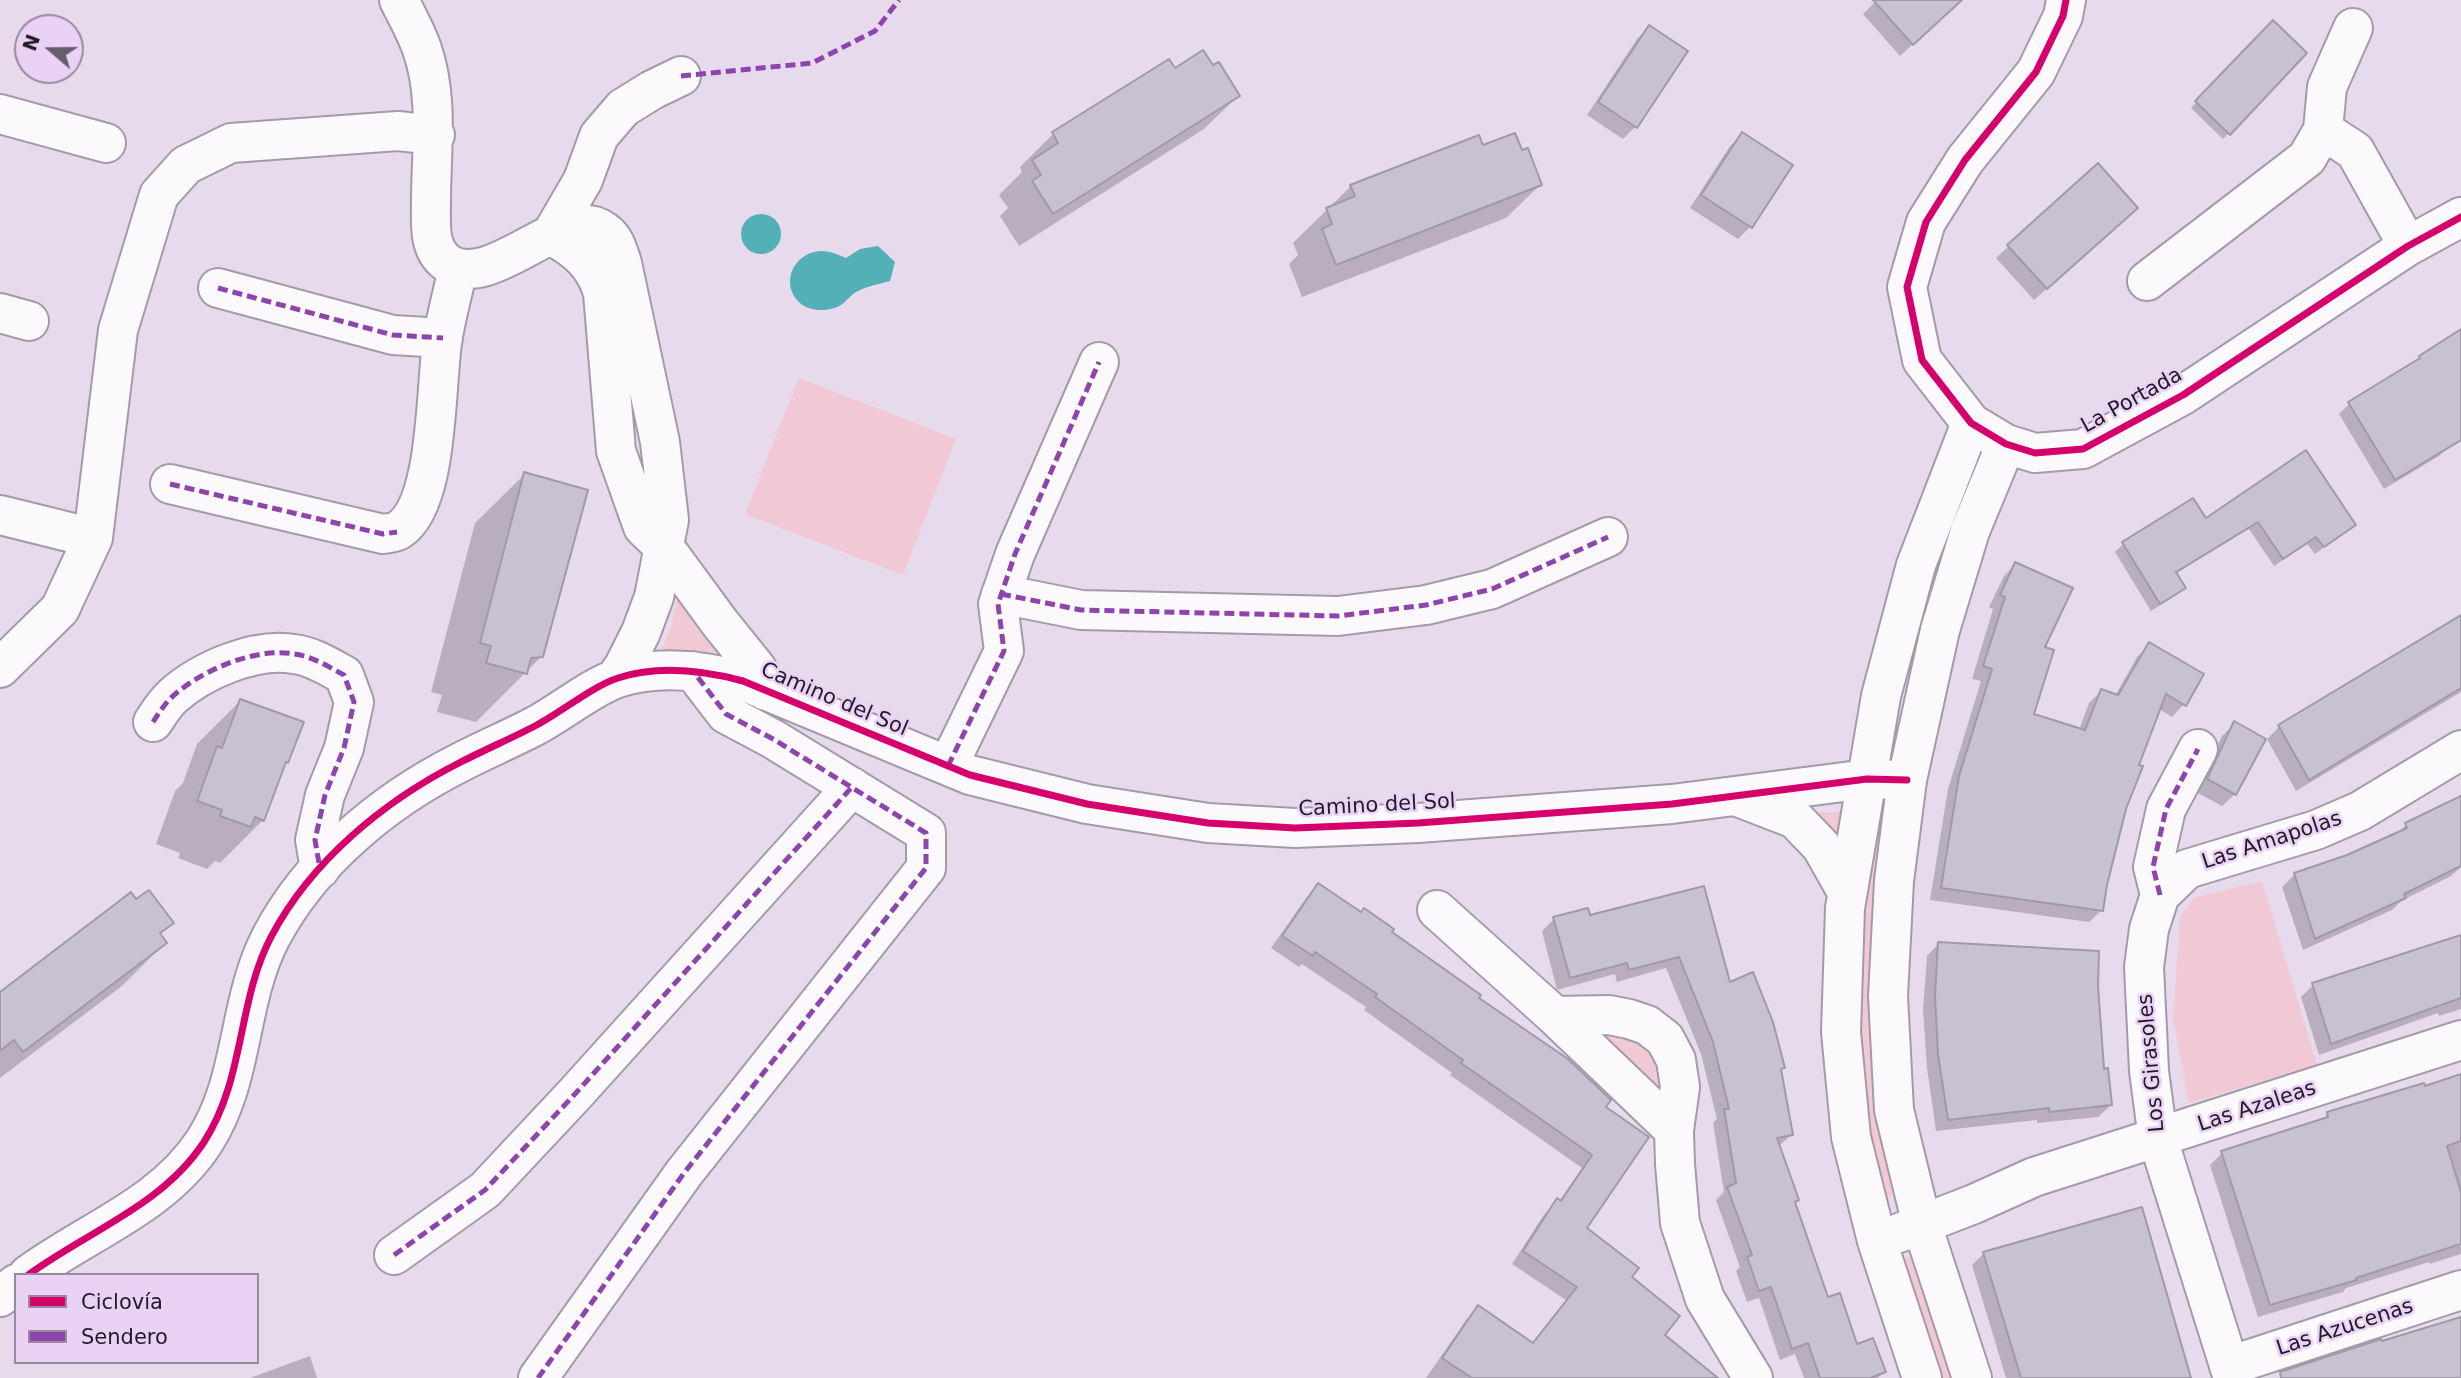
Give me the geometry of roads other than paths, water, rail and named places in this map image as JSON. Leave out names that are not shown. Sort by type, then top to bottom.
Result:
[{"type":"street","points":[[400,0],[422,49],[429,84],[435,135],[431,183],[432,234],[438,254],[458,269],[487,267],[551,235],[583,180],[599,136],[623,108],[681,76]]},
{"type":"street","name":"La Portada","points":[[2066,0],[2063,16],[2036,72],[1965,160],[1926,222],[1907,287],[1922,360],[1971,423],[2006,444],[2035,453],[2083,449],[2183,395],[2408,246],[2461,217]]},
{"type":"street","points":[[2147,281],[2306,158],[2323,130],[2327,87],[2353,27]]},
{"type":"street","points":[[0,114],[106,143]]},
{"type":"street","points":[[2323,130],[2355,150],[2408,246]]},
{"type":"street","points":[[0,668],[60,609],[93,538],[118,330],[159,195],[186,165],[231,143],[398,131],[435,135]]},
{"type":"street","points":[[551,235],[577,252],[597,274],[603,293],[616,451],[643,527],[665,548],[757,669],[766,691]]},
{"type":"street","points":[[170,484],[383,534],[397,532],[420,502],[432,448],[443,338],[458,269]]},
{"type":"street","points":[[218,288],[393,335],[443,338]]},
{"type":"street","points":[[948,766],[1004,651],[998,604],[1016,554],[1099,362]]},
{"type":"street","points":[[1922,1378],[1877,1241],[1851,1137],[1841,1032],[1847,892],[1881,696],[1916,565],[1971,423]]},
{"type":"street","points":[[1972,1378],[1922,1224],[1894,1110],[1888,996],[1894,881],[1907,780],[1940,630],[1970,531],[2006,444]]},
{"type":"street","points":[[0,515],[93,538]]},
{"type":"street","points":[[1002,594],[1081,610],[1338,616],[1426,605],[1492,589],[1608,537]]},
{"type":"street","points":[[615,678],[641,632],[654,597],[665,548]]},
{"type":"street","points":[[153,722],[172,696],[207,673],[234,660],[265,653],[295,654],[322,663],[344,675],[354,702],[344,748],[325,794],[315,840],[320,869]]},
{"type":"street","points":[[538,1378],[684,1173],[926,868],[926,833],[773,739],[726,714],[693,671]]},
{"type":"street","name":"Camino del Sol","points":[[31,1273],[163,1189],[204,1142],[220,1114],[231,1083],[247,1002],[270,939],[290,906],[320,869],[367,824],[416,787],[458,763],[538,725],[615,678],[641,672],[693,671],[730,677],[970,775],[1087,804],[1208,823],[1295,828],[1431,822],[1672,804],[1867,779],[1907,780]]},
{"type":"street","name":"Los Girasoles","points":[[2198,749],[2166,809],[2153,867],[2160,895],[2149,929],[2144,967],[2149,1071],[2162,1150],[2231,1372]]},
{"type":"street","name":"Las Amapolas","points":[[2160,895],[2187,869],[2316,830],[2360,811],[2461,750]]},
{"type":"street","points":[[394,1255],[485,1190],[852,787]]},
{"type":"street","name":"Camino del Sol","points":[[1736,796],[1795,819],[1821,846],[1847,892]]},
{"type":"street","points":[[1437,910],[1555,1016],[1674,1130]]},
{"type":"street","points":[[1555,1016],[1609,1015],[1629,1019],[1647,1025],[1665,1039],[1676,1060],[1680,1087],[1674,1130],[1680,1223],[1704,1299],[1753,1378]]},
{"type":"street","name":"Las Azaleas","points":[[1877,1241],[1975,1204],[2034,1177],[2162,1150],[2461,1040]]},
{"type":"street","points":[[0,1297],[14,1286]]},
{"type":"street","name":"Las Azucenas","points":[[2231,1372],[2461,1290]]},
{"type":"water","points":[[761,214],[775,220],[781,234],[775,248],[761,254],[747,248],[741,234],[747,220]]},
{"type":"water","points":[[878,246],[895,262],[890,281],[862,289],[841,305],[826,310],[804,306],[794,296],[791,273],[799,260],[806,255],[823,251],[846,258],[860,249]]}]
